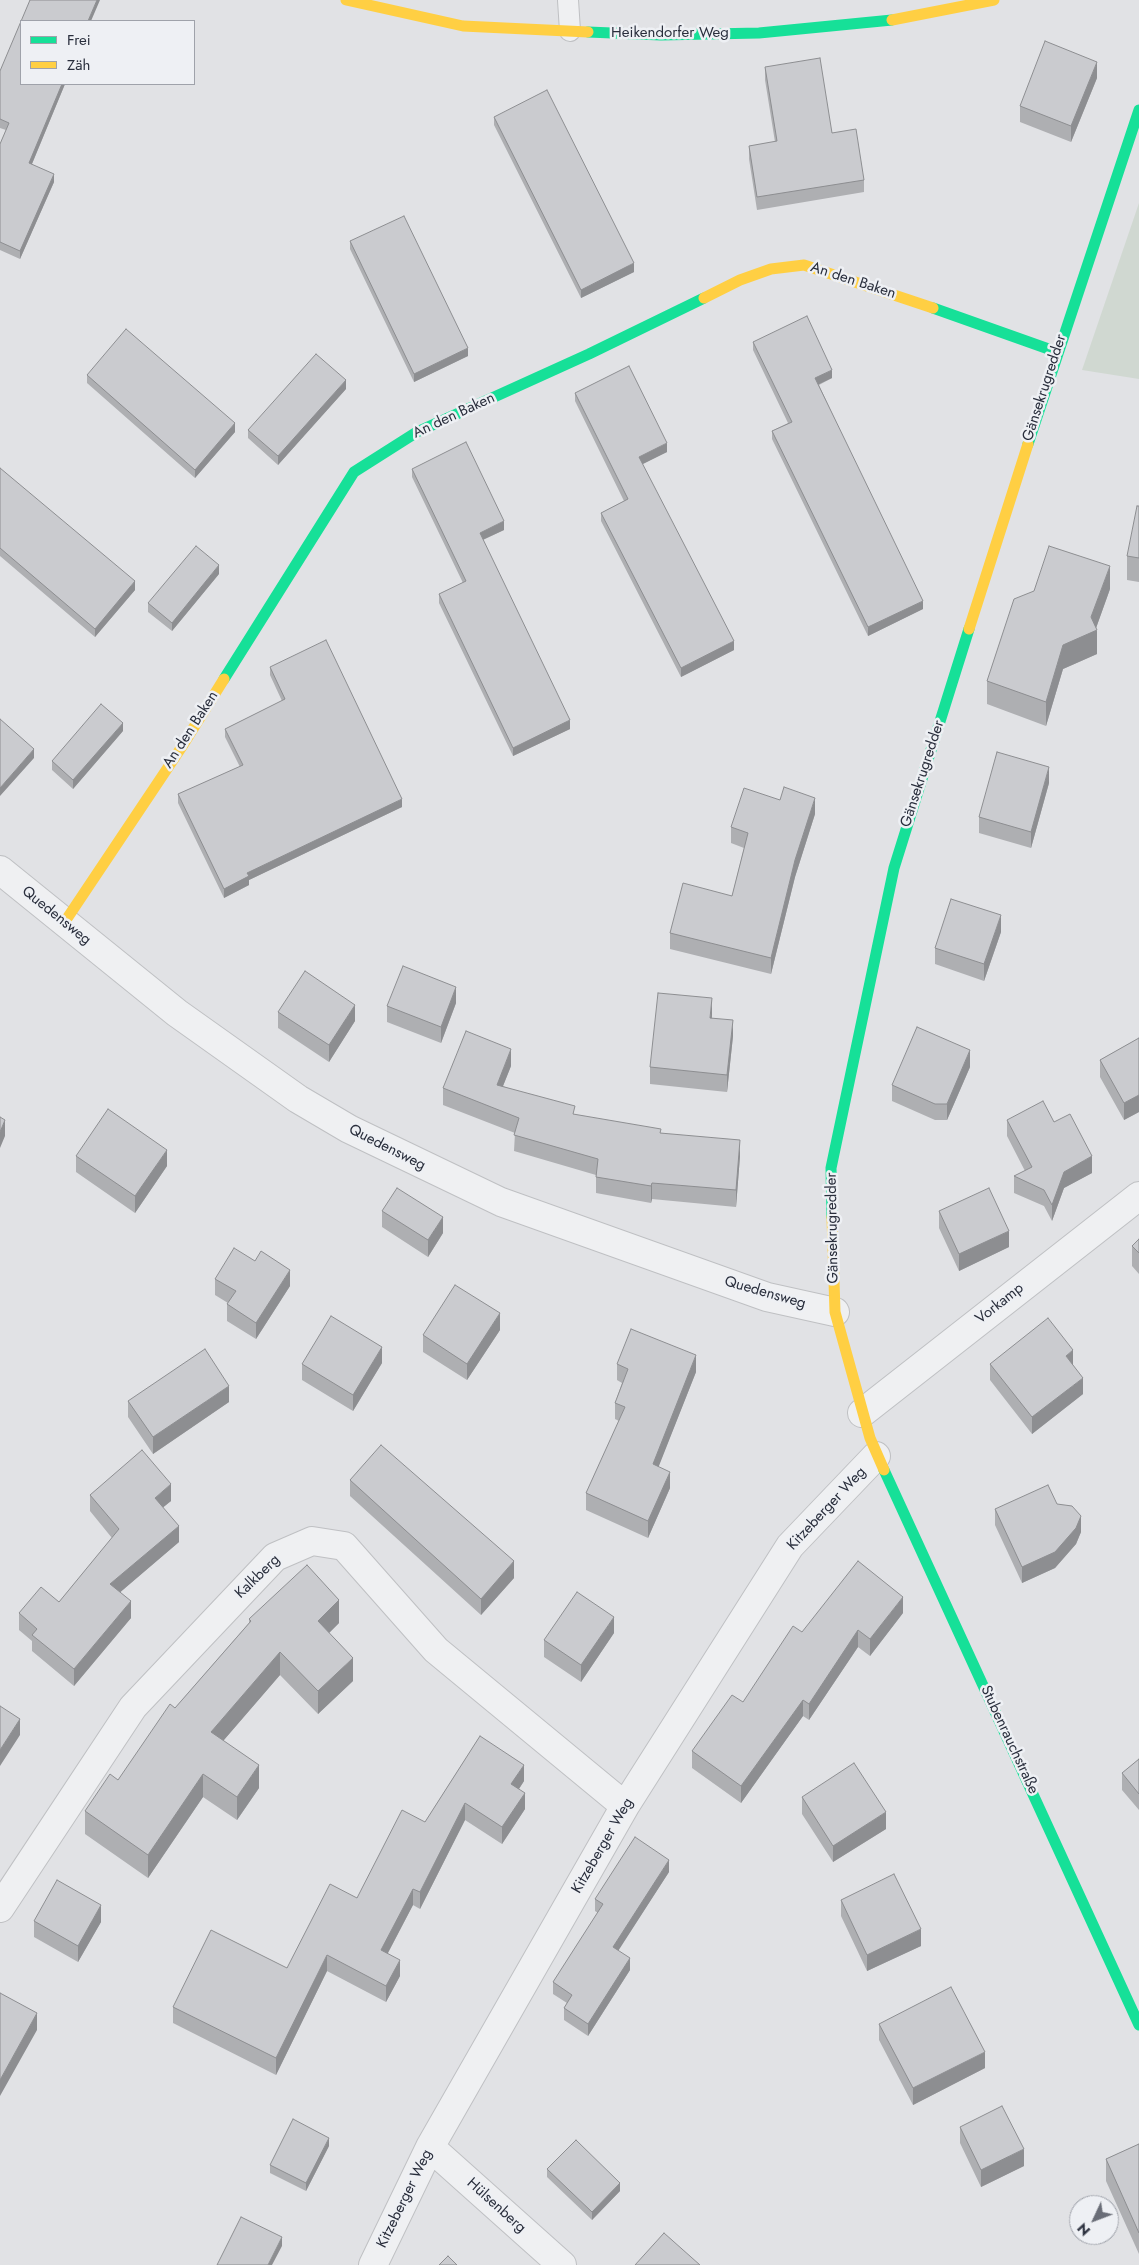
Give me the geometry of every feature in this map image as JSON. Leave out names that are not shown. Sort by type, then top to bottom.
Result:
[{"type":"street","name":"Heikendorfer Weg","points":[[346,0],[463,26],[661,35],[759,32],[904,19],[994,0]]},
{"type":"street","name":"Gänsekrugredder","points":[[876,1456],[862,1413],[835,1312],[831,1168],[894,868],[1056,352],[1139,110]]},
{"type":"street","name":"An den Baken","points":[[64,923],[181,748],[354,472],[417,432],[589,354],[740,280],[771,269],[804,265],[868,285],[1056,352]]},
{"type":"street","name":"Quedensweg","points":[[0,870],[177,1013],[283,1088],[349,1129],[501,1202],[767,1297],[835,1312]]},
{"type":"street","name":"Vorkamp","points":[[862,1413],[1139,1196]]},
{"type":"street","name":"Kitzeberger Weg","points":[[374,2265],[430,2147],[625,1806],[790,1546],[876,1456]]},
{"type":"street","name":"Stubenrauchstraße","points":[[876,1456],[916,1537],[1139,2025]]},
{"type":"street","name":"Kalkberg","points":[[0,1908],[133,1707],[275,1556],[312,1541],[344,1546],[436,1650],[625,1806]]},
{"type":"street","name":"Hülsenberg","points":[[430,2147],[562,2265]]},
{"type":"lane","points":[[568,0],[570,31]]},
{"type":"shaded area","points":[[1139,203],[1139,379],[1082,370]]},
{"type":"building","points":[[30,0],[97,0],[88,20],[21,20]]},
{"type":"building","points":[[20,23],[20,85],[62,85],[29,163],[54,174],[20,251],[0,242],[0,144],[9,123],[0,119],[0,71]]},
{"type":"building","points":[[1045,41],[1097,62],[1071,126],[1020,106]]},
{"type":"building","points":[[820,58],[832,133],[856,129],[864,180],[757,197],[749,146],[777,141],[765,67]]},
{"type":"building","points":[[547,90],[634,263],[581,290],[494,117]]},
{"type":"building","points":[[404,216],[468,348],[414,374],[350,241]]},
{"type":"building","points":[[807,316],[832,370],[815,378],[923,601],[868,627],[772,431],[792,422],[753,342]]},
{"type":"building","points":[[126,329],[235,423],[195,470],[87,375]]},
{"type":"building","points":[[316,354],[346,380],[278,456],[248,430]]},
{"type":"building","points":[[629,366],[667,443],[639,457],[734,641],[681,668],[601,513],[628,499],[575,393]]},
{"type":"building","points":[[466,442],[504,521],[480,533],[570,720],[513,748],[439,594],[466,581],[412,469]]},
{"type":"building","points":[[0,468],[135,581],[95,629],[0,548]]},
{"type":"building","points":[[1137,506],[1139,506],[1139,558],[1127,556]]},
{"type":"building","points":[[196,546],[219,565],[172,623],[148,603]]},
{"type":"building","points":[[1049,546],[1110,566],[1091,617],[1097,630],[1063,645],[1046,702],[987,681],[1014,599],[1034,591]]},
{"type":"building","points":[[326,640],[402,799],[247,873],[249,876],[224,889],[178,794],[243,765],[225,729],[285,699],[270,667]]},
{"type":"building","points":[[101,704],[123,723],[73,780],[52,761]]},
{"type":"building","points":[[0,719],[34,749],[0,788]]},
{"type":"building","points":[[997,752],[1049,767],[1031,832],[979,817]]},
{"type":"building","points":[[784,787],[815,798],[795,860],[771,958],[670,933],[683,883],[732,896],[748,833],[731,827],[744,788],[780,800]]},
{"type":"building","points":[[951,899],[1001,915],[984,964],[935,948]]},
{"type":"building","points":[[403,966],[456,987],[441,1027],[387,1006]]},
{"type":"building","points":[[305,971],[355,1005],[329,1045],[278,1012]]},
{"type":"building","points":[[658,993],[712,998],[710,1018],[733,1020],[727,1075],[650,1067]]},
{"type":"building","points":[[917,1027],[970,1050],[947,1104],[935,1104],[892,1085]]},
{"type":"building","points":[[466,1031],[511,1049],[497,1085],[575,1106],[573,1114],[661,1129],[660,1133],[740,1140],[736,1190],[652,1183],[651,1186],[596,1177],[598,1159],[514,1135],[519,1118],[443,1088]]},
{"type":"building","points":[[1139,1038],[1139,1095],[1124,1103],[1100,1060]]},
{"type":"building","points":[[1043,1101],[1054,1122],[1070,1114],[1092,1156],[1064,1172],[1052,1205],[1044,1190],[1014,1176],[1032,1167],[1007,1120]]},
{"type":"building","points":[[108,1109],[167,1150],[135,1196],[76,1156]]},
{"type":"building","points":[[0,1117],[5,1120],[0,1132]]},
{"type":"building","points":[[397,1188],[443,1217],[428,1240],[382,1211]]},
{"type":"building","points":[[989,1188],[1009,1231],[959,1254],[939,1211]]},
{"type":"building","points":[[1139,1239],[1139,1253],[1132,1246]]},
{"type":"building","points":[[234,1248],[255,1261],[261,1251],[290,1270],[256,1323],[227,1304],[236,1291],[215,1279]]},
{"type":"building","points":[[455,1285],[500,1313],[467,1364],[423,1335]]},
{"type":"building","points":[[331,1316],[382,1347],[353,1395],[302,1364]]},
{"type":"building","points":[[1048,1318],[1073,1350],[1066,1356],[1083,1378],[1032,1417],[990,1364]]},
{"type":"building","points":[[631,1329],[696,1355],[653,1464],[670,1472],[648,1521],[586,1493],[625,1407],[615,1403],[628,1369],[617,1364]]},
{"type":"building","points":[[205,1349],[229,1386],[153,1437],[128,1401]]},
{"type":"building","points":[[381,1445],[514,1561],[481,1599],[350,1480]]},
{"type":"building","points":[[142,1450],[171,1484],[155,1498],[179,1526],[110,1584],[131,1601],[74,1669],[32,1635],[37,1629],[19,1613],[41,1587],[59,1602],[119,1529],[90,1495]]},
{"type":"building","points":[[1048,1485],[1057,1504],[1072,1506],[1081,1516],[1076,1528],[1055,1552],[1022,1567],[995,1509]]},
{"type":"building","points":[[858,1561],[903,1597],[870,1639],[858,1630],[809,1704],[803,1700],[741,1786],[692,1751],[732,1695],[743,1702],[793,1626],[802,1632]]},
{"type":"building","points":[[307,1565],[339,1600],[318,1621],[353,1658],[318,1691],[280,1652],[211,1732],[259,1765],[237,1797],[203,1774],[148,1855],[85,1811],[110,1774],[118,1780],[170,1704],[175,1708],[251,1621],[249,1619]]},
{"type":"building","points":[[577,1592],[614,1617],[581,1665],[544,1640]]},
{"type":"building","points":[[0,1706],[20,1719],[0,1750]]},
{"type":"building","points":[[480,1736],[524,1765],[511,1784],[525,1793],[502,1827],[465,1803],[420,1892],[413,1889],[381,1950],[400,1960],[386,1986],[327,1955],[276,2058],[173,2007],[211,1930],[287,1968],[330,1884],[357,1898],[402,1810],[425,1822]]},
{"type":"building","points":[[1139,1759],[1139,1794],[1122,1773]]},
{"type":"building","points":[[854,1763],[886,1812],[833,1846],[802,1797]]},
{"type":"building","points":[[635,1837],[669,1860],[613,1947],[630,1958],[588,2024],[564,2008],[572,1995],[553,1982],[603,1904],[595,1899]]},
{"type":"building","points":[[894,1874],[921,1929],[867,1955],[841,1900]]},
{"type":"building","points":[[57,1880],[101,1905],[78,1946],[34,1921]]},
{"type":"building","points":[[951,1987],[985,2052],[913,2088],[879,2024]]},
{"type":"building","points":[[0,1993],[37,2013],[0,2080]]},
{"type":"building","points":[[1002,2106],[1024,2149],[981,2170],[960,2127]]},
{"type":"building","points":[[293,2119],[329,2138],[306,2183],[270,2165]]},
{"type":"building","points":[[576,2140],[620,2183],[592,2212],[547,2169]]},
{"type":"building","points":[[1139,2144],[1139,2233],[1106,2159]]},
{"type":"building","points":[[241,2217],[282,2237],[268,2265],[217,2265]]},
{"type":"building","points":[[664,2233],[700,2265],[635,2265]]},
{"type":"building","points":[[448,2256],[457,2265],[439,2265]]},
{"type":"traffic: fast","points":[[588,32],[661,35],[759,33],[892,20]]},
{"type":"traffic: fast","points":[[1028,444],[1139,110]]},
{"type":"traffic: fast","points":[[224,679],[354,472],[417,432],[589,354],[704,298]]},
{"type":"traffic: fast","points":[[933,308],[1057,352]]},
{"type":"traffic: fast","points":[[832,1217],[831,1168],[894,868],[969,629]]},
{"type":"traffic: fast","points":[[884,1470],[1139,2025]]},
{"type":"traffic: slow","points":[[346,0],[463,26],[588,32]]},
{"type":"traffic: slow","points":[[892,20],[994,0]]},
{"type":"traffic: slow","points":[[704,298],[740,280],[771,269],[804,265],[933,308]]},
{"type":"traffic: slow","points":[[969,629],[1028,444]]},
{"type":"traffic: slow","points":[[64,923],[181,748],[224,679]]},
{"type":"traffic: slow","points":[[832,1217],[835,1312],[870,1438],[884,1470]]}]
